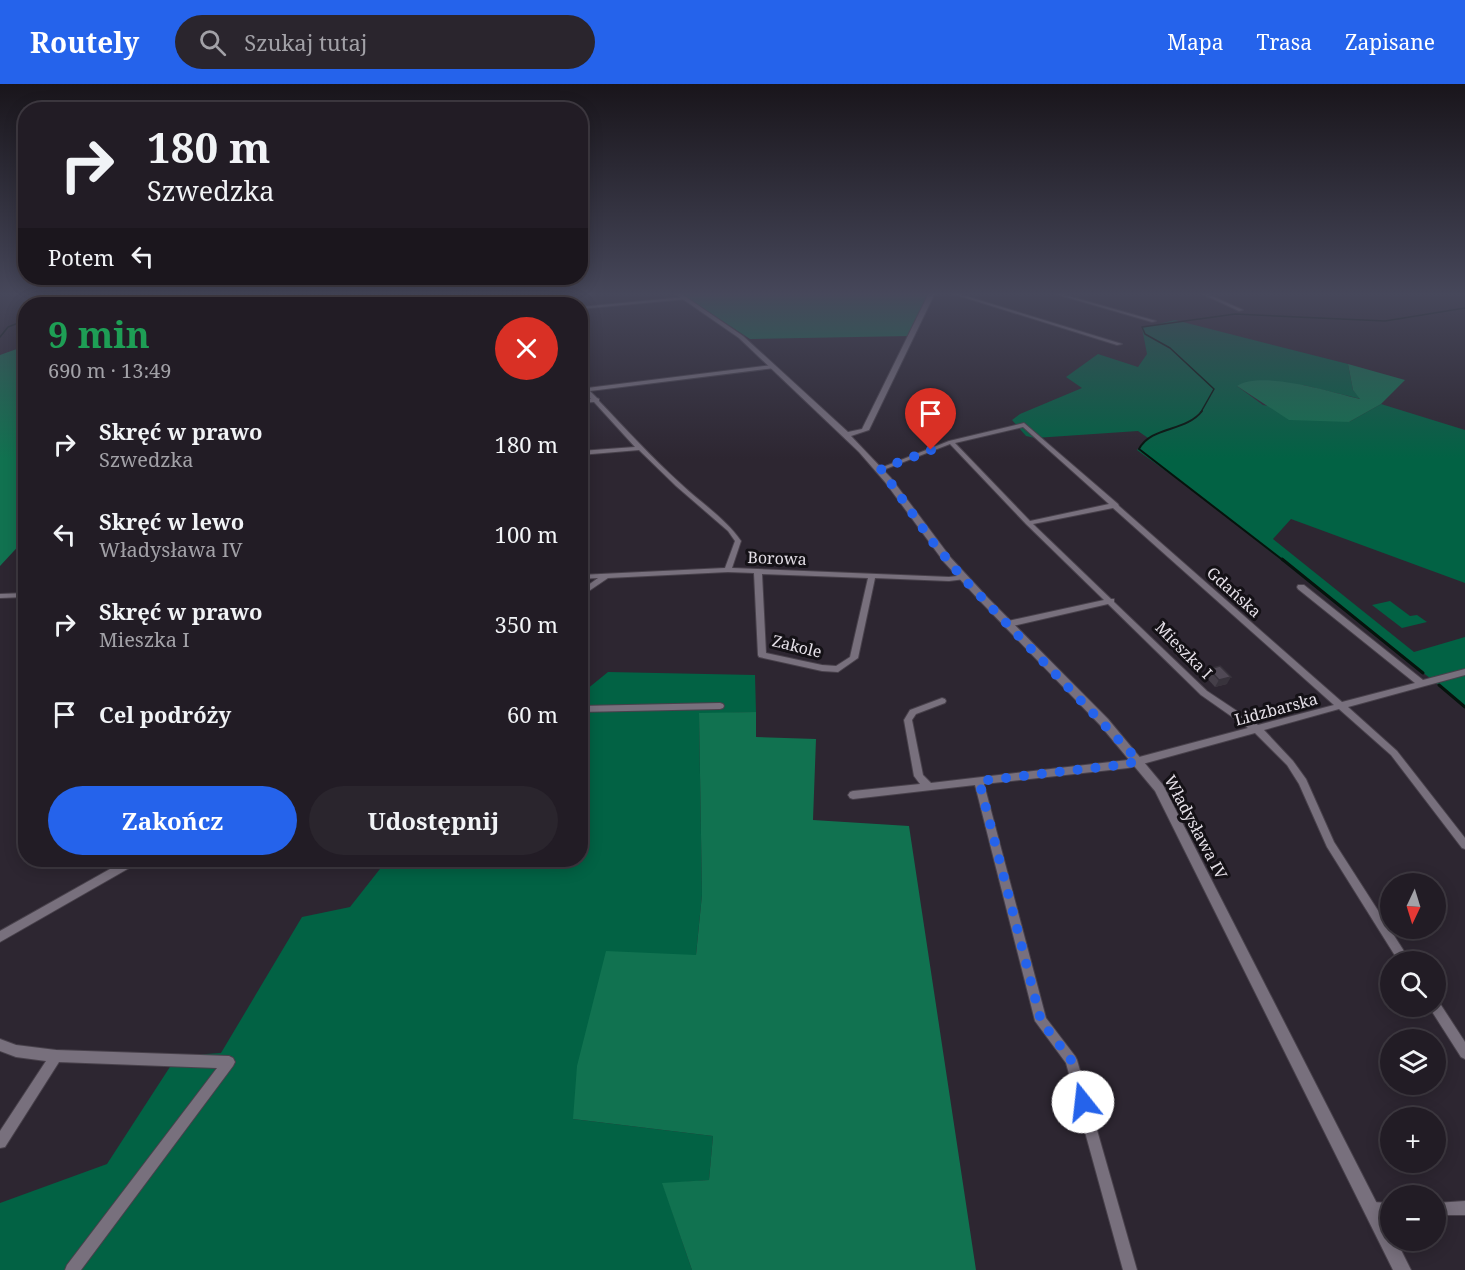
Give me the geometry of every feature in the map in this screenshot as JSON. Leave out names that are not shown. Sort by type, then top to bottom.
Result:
[{"type":"street","name":"Władysława IV","points":[[753,348],[881,469],[931,540],[962,577],[1138,760],[1159,788],[1402,1270]]},
{"type":"street","points":[[847,435],[865,430],[904,348]]},
{"type":"street","points":[[588,390],[773,367]]},
{"type":"street","name":"Borowa","points":[[588,392],[640,448],[738,541],[728,570],[949,579],[962,577]]},
{"type":"street","points":[[588,401],[597,400]]},
{"type":"street","name":"Gdańska","points":[[951,442],[1024,425],[1394,753],[1465,845]]},
{"type":"street","points":[[881,469],[951,442]]},
{"type":"street","name":"Mieszka I","points":[[951,442],[1028,523],[1204,693],[1258,730],[1290,763],[1303,782],[1330,844],[1399,951]]},
{"type":"street","points":[[588,452],[640,448]]},
{"type":"street","points":[[1028,523],[1116,505]]},
{"type":"street","points":[[588,578],[728,570]]},
{"type":"street","name":"Zakole","points":[[758,571],[762,655],[822,669],[838,669],[854,658],[872,575]]},
{"type":"street","points":[[588,589],[605,577]]},
{"type":"street","points":[[1301,587],[1422,684]]},
{"type":"street","points":[[0,596],[18,595]]},
{"type":"street","points":[[1008,624],[1111,601]]},
{"type":"street","name":"Lidzbarska","points":[[853,795],[1128,764],[1465,672]]},
{"type":"street","points":[[928,786],[919,776],[908,720],[913,712],[942,701]]},
{"type":"street","points":[[588,709],[720,706]]},
{"type":"street","points":[[979,781],[1041,1021],[1071,1060],[1130,1270]]},
{"type":"street","points":[[0,937],[122,867]]},
{"type":"street","points":[[1442,1017],[1465,1053]]},
{"type":"street","points":[[0,1045],[16,1051],[56,1056],[229,1062],[72,1270]]},
{"type":"street","points":[[0,1142],[56,1056]]},
{"type":"street","points":[[1446,1209],[1465,1208]]},
{"type":"street","points":[[1372,1209],[1380,1209]]},
{"type":"green space","points":[[1146,348],[1286,348],[1348,364],[1353,390],[1361,399],[1303,385],[1237,386],[1263,405],[1349,422],[1381,404],[1465,430],[1465,583],[1291,519],[1273,539],[1414,652],[1465,637],[1465,706],[1202,497],[1137,450],[1148,438],[1138,431],[1035,438],[1026,436],[1012,420],[1020,414],[1082,388],[1066,377],[1098,354],[1138,367],[1147,354]]},
{"type":"green space","points":[[18,349],[18,547],[0,566],[0,355]]},
{"type":"green space","points":[[1348,364],[1405,380],[1381,404],[1349,422],[1289,420],[1237,386],[1263,380],[1279,381],[1360,399],[1353,390]]},
{"type":"green space","points":[[1390,601],[1410,616],[1417,615],[1427,622],[1402,628],[1372,605]]},
{"type":"green space","points":[[608,672],[755,675],[756,712],[699,714],[702,895],[696,955],[573,1119],[713,1136],[709,1180],[663,1184],[692,1270],[0,1270],[0,1203],[107,1164],[177,1056],[221,1053],[302,917],[350,907],[381,867],[588,867],[588,688]]},
{"type":"green space","points":[[756,712],[756,737],[816,739],[813,820],[909,826],[976,1270],[692,1270],[662,1183],[709,1180],[713,1136],[573,1119],[577,1066],[606,951],[696,955],[702,895],[699,713]]},
{"type":"building","points":[[1220,666],[1231,677],[1219,680],[1209,669]]},
{"type":"waterway","points":[[1170,348],[1214,389],[1201,412]]},
{"type":"waterway","points":[[1201,412],[1187,423],[1152,436],[1139,449],[1284,561]]},
{"type":"waterway","points":[[1282,559],[1423,673]]},
{"type":"waterway","points":[[1439,685],[1465,707]]},
{"type":"route","points":[[931,450],[881,469],[931,540],[962,577],[1138,760],[1128,764],[979,781],[1041,1021],[1071,1060],[1083,1102]]}]
